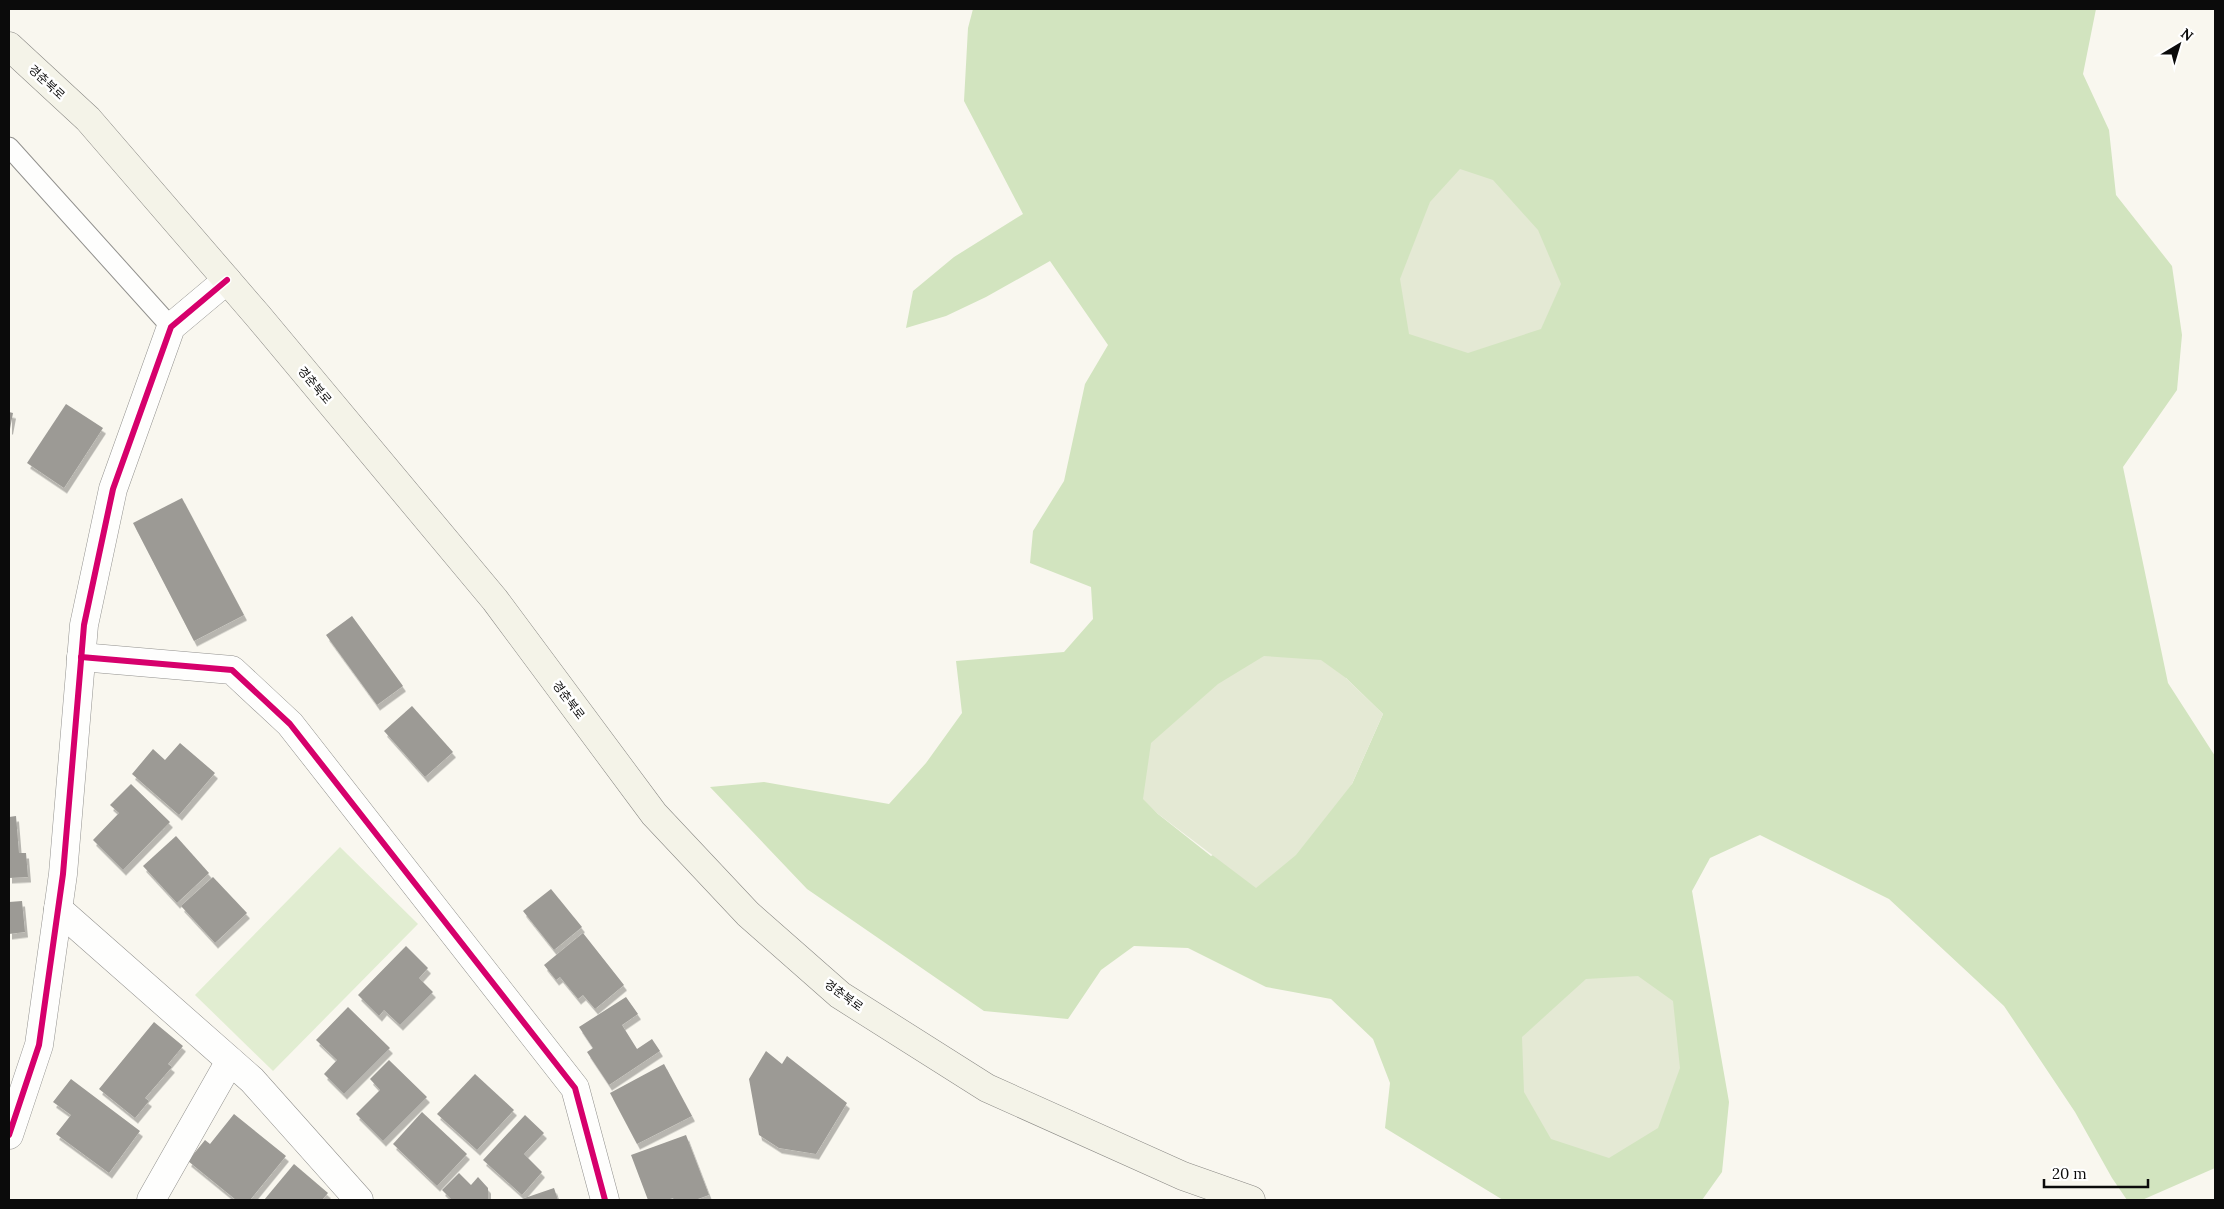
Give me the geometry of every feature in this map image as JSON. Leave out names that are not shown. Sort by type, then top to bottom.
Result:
[{"type":"main road","name":"경춘북로","points":[[9,46],[88,120],[226,280],[495,600],[654,814],[748,914],[840,995],[987,1088],[1183,1176],[1251,1200]]},
{"type":"street","points":[[9,1135],[39,1045],[58,909],[84,625],[113,489],[171,327],[226,280]]},
{"type":"street","points":[[81,657],[232,670],[290,724],[575,1088],[605,1200]]},
{"type":"street","points":[[58,909],[252,1080],[359,1200]]},
{"type":"street","points":[[150,1200],[230,1061]]},
{"type":"lane","points":[[9,147],[171,327]]},
{"type":"green space","points":[[973,9],[2096,9],[2083,74],[2109,130],[2116,195],[2172,266],[2182,335],[2177,390],[2123,467],[2168,683],[2215,756],[2215,1168],[2142,1200],[2127,1200],[2112,1178],[2075,1112],[2004,1006],[1889,899],[1760,835],[1710,858],[1692,891],[1729,1102],[1722,1172],[1702,1200],[1503,1200],[1385,1128],[1390,1083],[1373,1039],[1331,999],[1266,987],[1188,948],[1134,946],[1101,970],[1068,1019],[984,1011],[807,889],[710,787],[764,782],[889,804],[926,763],[962,713],[956,661],[1064,652],[1093,619],[1091,587],[1030,563],[1033,531],[1064,481],[1085,384],[1108,345],[1050,261],[986,297],[946,316],[906,328],[913,291],[954,257],[1023,214],[964,101],[968,28]],"holes":[[[1346,678],[1383,714],[1352,784],[1211,856],[1158,814],[1144,799]]]},
{"type":"green space","points":[[1460,169],[1493,180],[1538,230],[1561,284],[1541,329],[1468,353],[1409,334],[1400,279],[1430,202]]},
{"type":"green space","points":[[1264,656],[1321,660],[1346,678],[1383,714],[1352,784],[1296,855],[1256,888],[1158,814],[1143,799],[1151,743],[1218,684]]},
{"type":"green space","points":[[340,847],[418,924],[273,1071],[195,995]]},
{"type":"green space","points":[[1638,976],[1673,1001],[1680,1068],[1658,1128],[1609,1158],[1551,1139],[1524,1092],[1522,1037],[1586,979]]},
{"type":"building","points":[[66,404],[103,428],[64,488],[27,463]]},
{"type":"building","points":[[9,412],[13,413],[10,429],[9,429]]},
{"type":"building","points":[[182,498],[244,615],[194,641],[133,523]]},
{"type":"building","points":[[352,616],[403,686],[377,705],[326,635]]},
{"type":"building","points":[[412,706],[453,752],[425,777],[384,731]]},
{"type":"building","points":[[180,743],[215,773],[179,815],[132,774],[153,749],[165,760]]},
{"type":"building","points":[[131,784],[170,822],[123,870],[93,840],[119,813],[110,805]]},
{"type":"building","points":[[16,816],[19,853],[26,853],[28,877],[9,878],[9,817]]},
{"type":"building","points":[[176,836],[209,873],[177,903],[143,866]]},
{"type":"building","points":[[213,877],[247,913],[215,943],[181,906]]},
{"type":"building","points":[[551,889],[582,927],[554,950],[523,911]]},
{"type":"building","points":[[22,901],[25,932],[9,934],[9,902]]},
{"type":"building","points":[[583,933],[624,985],[595,1009],[583,995],[578,999],[560,977],[556,980],[544,965]]},
{"type":"building","points":[[406,946],[428,968],[419,978],[433,992],[400,1025],[384,1010],[379,1016],[358,995]]},
{"type":"building","points":[[626,997],[638,1014],[622,1025],[637,1049],[652,1039],[660,1051],[609,1085],[587,1052],[593,1048],[579,1027]]},
{"type":"building","points":[[348,1007],[390,1048],[344,1094],[324,1074],[337,1060],[316,1040]]},
{"type":"building","points":[[154,1022],[183,1046],[168,1064],[172,1067],[145,1098],[149,1101],[135,1118],[99,1089]]},
{"type":"building","points":[[766,1051],[782,1064],[787,1056],[847,1103],[816,1154],[779,1148],[759,1135],[749,1079]]},
{"type":"building","points":[[389,1060],[427,1097],[383,1141],[356,1114],[380,1090],[370,1079]]},
{"type":"building","points":[[664,1064],[692,1116],[637,1144],[610,1093]]},
{"type":"building","points":[[475,1074],[514,1110],[477,1150],[437,1114]]},
{"type":"building","points":[[71,1079],[140,1131],[109,1173],[56,1134],[71,1115],[53,1102]]},
{"type":"building","points":[[422,1112],[467,1154],[437,1186],[393,1144]]},
{"type":"building","points":[[234,1114],[286,1156],[250,1200],[236,1200],[188,1161],[205,1140],[210,1144]]},
{"type":"building","points":[[525,1115],[544,1133],[524,1154],[542,1172],[522,1195],[483,1160]]},
{"type":"building","points":[[686,1135],[709,1195],[695,1200],[674,1200],[673,1198],[667,1200],[648,1200],[631,1155]]},
{"type":"building","points":[[294,1164],[328,1193],[322,1200],[264,1200]]},
{"type":"building","points":[[459,1173],[471,1185],[478,1177],[488,1188],[488,1200],[452,1200],[442,1190]]},
{"type":"building","points":[[554,1188],[558,1200],[519,1200]]},
{"type":"cycle path","points":[[9,1135],[39,1045],[63,874],[84,625],[113,489],[171,327],[227,280]]},
{"type":"cycle path","points":[[81,657],[232,670],[290,724],[575,1088],[605,1200]]}]
